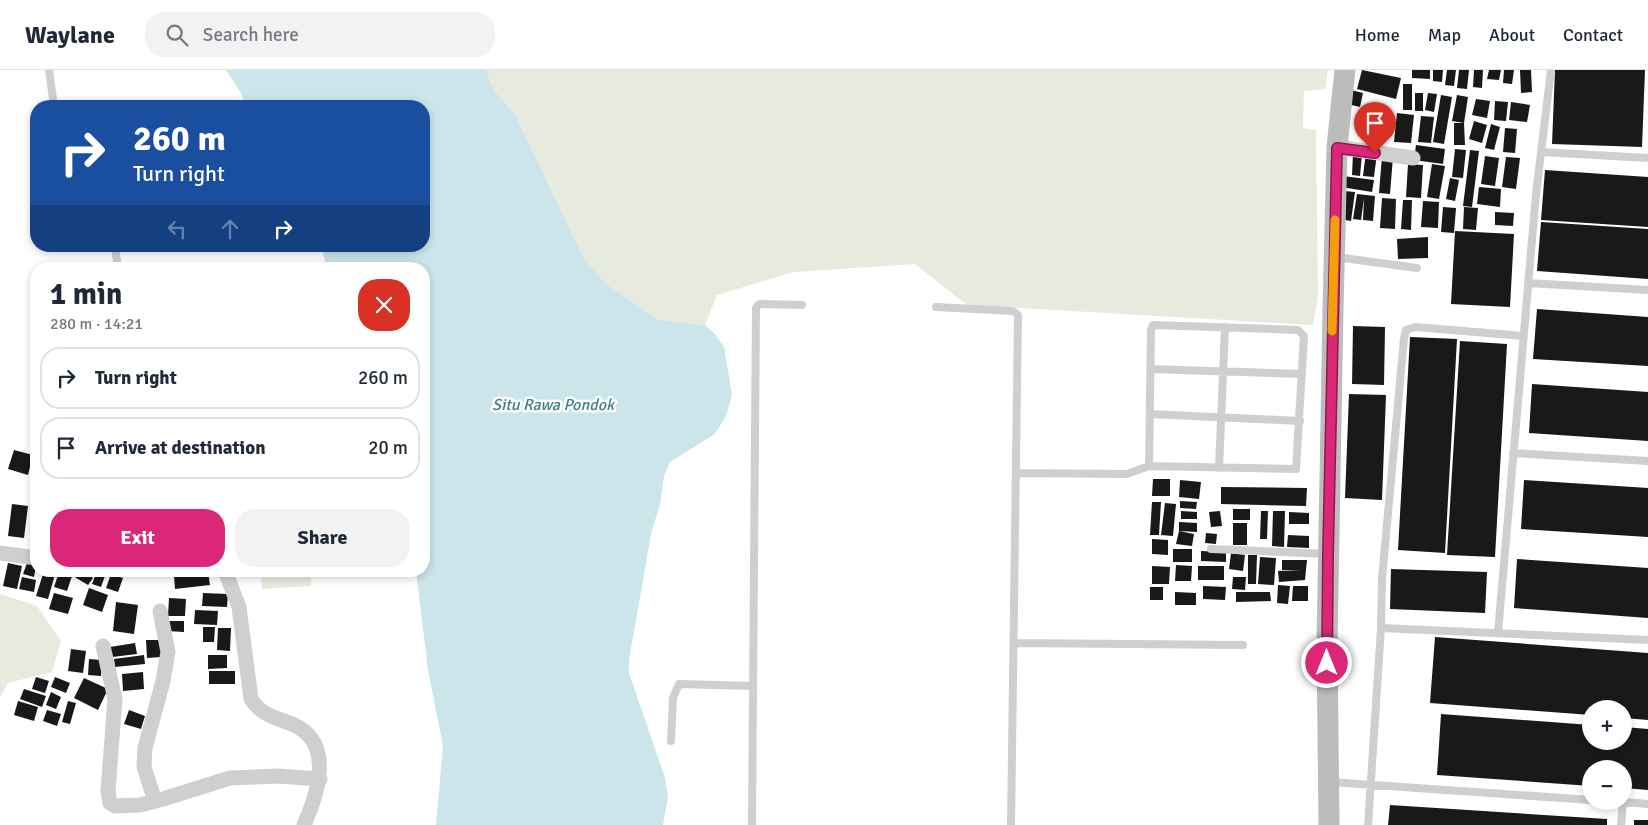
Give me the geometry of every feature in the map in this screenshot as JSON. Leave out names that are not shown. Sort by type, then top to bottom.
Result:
[{"type":"main road","points":[[1329,825],[1327,644],[1334,257],[1337,148],[1345,70]]},
{"type":"street","points":[[1337,148],[1413,158]]},
{"type":"street","points":[[0,553],[30,557]]},
{"type":"street","points":[[227,577],[239,607],[251,699],[258,709],[294,725],[308,734],[319,757],[320,779],[314,804],[304,825]]},
{"type":"street","points":[[156,801],[144,767],[145,748],[163,681],[168,652],[160,611]]},
{"type":"street","points":[[103,646],[115,700],[111,731],[108,798],[110,803],[115,806],[140,805],[230,778],[278,776],[320,779]]},
{"type":"lane","points":[[49,70],[53,100]]},
{"type":"lane","points":[[1498,633],[1528,283],[1551,70]]},
{"type":"lane","points":[[1541,152],[1648,158]]},
{"type":"lane","points":[[1334,257],[1417,268]]},
{"type":"lane","points":[[1528,283],[1648,290]]},
{"type":"lane","points":[[752,825],[756,308],[759,304],[802,305]]},
{"type":"lane","points":[[936,307],[1013,311],[1018,315],[1011,825]]},
{"type":"lane","points":[[1016,473],[1128,474],[1149,466],[1296,469],[1304,336],[1302,332],[1298,330],[1153,325],[1150,330],[1149,466]]},
{"type":"lane","points":[[1219,468],[1225,327]]},
{"type":"lane","points":[[1368,825],[1381,628],[1382,579],[1406,330],[1415,327],[1524,336]]},
{"type":"lane","points":[[1150,369],[1302,374]]},
{"type":"lane","points":[[1150,414],[1300,421]]},
{"type":"lane","points":[[1514,453],[1648,461]]},
{"type":"lane","points":[[1211,549],[1328,554]]},
{"type":"lane","points":[[1381,628],[1648,640]]},
{"type":"lane","points":[[1014,643],[1243,645]]},
{"type":"lane","points":[[671,741],[673,698],[679,684],[753,686]]},
{"type":"lane","points":[[1330,782],[1582,799]]},
{"type":"lane","points":[[1632,803],[1648,804]]},
{"type":"lane","points":[[1621,825],[1622,810]]},
{"type":"shaded area","points":[[486,70],[1328,70],[1325,89],[1304,91],[1303,128],[1316,130],[1318,296],[1313,325],[967,305],[915,264],[794,272],[717,295],[705,325],[659,320],[605,283],[584,259],[516,116],[494,90]]},
{"type":"shaded area","points":[[261,577],[310,577],[311,586],[262,589]]},
{"type":"shaded area","points":[[0,594],[37,606],[61,641],[52,672],[8,683],[0,698]]},
{"type":"water","name":"Situ Rawa Pondok","points":[[226,70],[486,70],[494,90],[516,116],[584,259],[605,283],[659,320],[705,325],[715,334],[724,347],[732,395],[726,416],[715,434],[670,462],[664,476],[660,504],[651,534],[629,660],[629,673],[665,778],[668,797],[663,825],[436,825],[443,746],[428,670],[417,577],[430,577],[430,262],[325,262],[323,252],[430,252],[430,100],[244,100]]},
{"type":"building","points":[[1362,70],[1401,78],[1396,99],[1357,89]]},
{"type":"building","points":[[1412,70],[1430,70],[1430,79],[1412,78]]},
{"type":"building","points":[[1433,70],[1443,70],[1442,82],[1433,81]]},
{"type":"building","points":[[1447,70],[1456,70],[1454,86],[1445,85]]},
{"type":"building","points":[[1459,70],[1469,70],[1467,89],[1457,88]]},
{"type":"building","points":[[1474,70],[1483,70],[1482,88],[1473,87]]},
{"type":"building","points":[[1489,70],[1501,70],[1499,80],[1487,79]]},
{"type":"building","points":[[1504,70],[1514,70],[1512,84],[1503,83]]},
{"type":"building","points":[[1520,70],[1531,70],[1532,92],[1521,93]]},
{"type":"building","points":[[1555,70],[1645,70],[1642,147],[1552,144]]},
{"type":"building","points":[[1403,84],[1412,84],[1412,110],[1403,110]]},
{"type":"building","points":[[1351,90],[1363,93],[1360,107],[1347,104]]},
{"type":"building","points":[[1415,93],[1423,93],[1423,111],[1415,111]]},
{"type":"building","points":[[1428,93],[1437,94],[1434,112],[1425,110]]},
{"type":"building","points":[[1441,95],[1452,97],[1444,144],[1433,142]]},
{"type":"building","points":[[1457,95],[1468,97],[1464,123],[1452,121]]},
{"type":"building","points":[[1476,99],[1490,101],[1487,118],[1472,115]]},
{"type":"building","points":[[1495,101],[1508,102],[1506,121],[1494,120]]},
{"type":"building","points":[[1511,102],[1530,105],[1527,122],[1509,120]]},
{"type":"building","points":[[1366,104],[1390,109],[1385,135],[1361,130]]},
{"type":"building","points":[[1397,113],[1414,115],[1411,143],[1394,142]]},
{"type":"building","points":[[1421,116],[1434,117],[1431,143],[1418,142]]},
{"type":"building","points":[[1474,121],[1487,125],[1482,143],[1469,139]]},
{"type":"building","points":[[1454,123],[1464,123],[1465,145],[1454,145]]},
{"type":"building","points":[[1491,124],[1500,127],[1494,150],[1485,148]]},
{"type":"building","points":[[1505,128],[1517,129],[1515,153],[1503,152]]},
{"type":"building","points":[[1416,145],[1445,149],[1443,164],[1414,160]]},
{"type":"building","points":[[1455,149],[1466,150],[1463,178],[1452,177]]},
{"type":"building","points":[[1470,150],[1479,151],[1472,207],[1463,206]]},
{"type":"building","points":[[1366,152],[1377,153],[1374,177],[1363,176]]},
{"type":"building","points":[[1353,153],[1362,154],[1360,176],[1352,175]]},
{"type":"building","points":[[1382,156],[1393,157],[1390,194],[1379,193]]},
{"type":"building","points":[[1485,156],[1499,158],[1495,186],[1481,184]]},
{"type":"building","points":[[1506,157],[1520,158],[1516,189],[1502,187]]},
{"type":"building","points":[[1408,164],[1423,165],[1421,198],[1406,197]]},
{"type":"building","points":[[1432,164],[1445,166],[1439,199],[1427,197]]},
{"type":"building","points":[[1545,170],[1648,177],[1648,227],[1541,220]]},
{"type":"building","points":[[1343,176],[1374,180],[1372,192],[1341,187]]},
{"type":"building","points":[[1450,178],[1459,180],[1455,201],[1446,199]]},
{"type":"building","points":[[1479,187],[1501,189],[1500,207],[1477,204]]},
{"type":"building","points":[[1344,191],[1355,192],[1351,221],[1340,219]]},
{"type":"building","points":[[1357,194],[1375,196],[1373,221],[1363,220],[1364,198],[1361,220],[1353,219]]},
{"type":"building","points":[[1382,198],[1396,199],[1395,229],[1380,228]]},
{"type":"building","points":[[1403,200],[1412,200],[1411,230],[1401,229]]},
{"type":"building","points":[[1423,201],[1439,202],[1438,228],[1421,227]]},
{"type":"building","points":[[1443,207],[1456,208],[1454,233],[1441,232]]},
{"type":"building","points":[[1464,207],[1478,208],[1476,230],[1463,229]]},
{"type":"building","points":[[1495,212],[1514,213],[1513,226],[1495,225]]},
{"type":"building","points":[[1541,222],[1648,229],[1648,279],[1537,271]]},
{"type":"building","points":[[1455,231],[1514,234],[1510,307],[1451,304]]},
{"type":"building","points":[[1428,237],[1428,258],[1398,259],[1397,239]]},
{"type":"building","points":[[1537,309],[1648,317],[1648,366],[1533,359]]},
{"type":"building","points":[[1353,326],[1385,327],[1384,385],[1352,384]]},
{"type":"building","points":[[1410,337],[1457,339],[1445,553],[1398,550]]},
{"type":"building","points":[[1460,341],[1507,344],[1495,557],[1447,555]]},
{"type":"building","points":[[1532,384],[1648,392],[1648,441],[1529,433]]},
{"type":"building","points":[[1349,394],[1386,395],[1382,500],[1345,498]]},
{"type":"building","points":[[14,450],[30,454],[28,475],[8,469]]},
{"type":"building","points":[[1153,479],[1170,479],[1170,496],[1152,496]]},
{"type":"building","points":[[1180,480],[1201,482],[1199,499],[1179,497]]},
{"type":"building","points":[[1524,480],[1648,488],[1648,537],[1521,529]]},
{"type":"building","points":[[1221,487],[1307,488],[1306,506],[1221,504]]},
{"type":"building","points":[[1180,501],[1197,502],[1196,509],[1180,508]]},
{"type":"building","points":[[1152,502],[1161,502],[1159,535],[1150,535]]},
{"type":"building","points":[[1165,503],[1176,504],[1173,536],[1161,535]]},
{"type":"building","points":[[12,504],[28,506],[24,538],[8,536]]},
{"type":"building","points":[[1233,509],[1250,509],[1250,520],[1233,520]]},
{"type":"building","points":[[1181,511],[1197,512],[1197,519],[1181,519]]},
{"type":"building","points":[[1220,511],[1222,526],[1211,527],[1209,512]]},
{"type":"building","points":[[1261,511],[1268,511],[1267,539],[1260,539]]},
{"type":"building","points":[[1273,511],[1285,511],[1284,547],[1272,546]]},
{"type":"building","points":[[1289,512],[1309,513],[1309,524],[1289,524]]},
{"type":"building","points":[[1179,522],[1197,523],[1197,532],[1179,531]]},
{"type":"building","points":[[1233,523],[1247,523],[1247,545],[1233,545]]},
{"type":"building","points":[[1179,531],[1194,534],[1192,546],[1176,544]]},
{"type":"building","points":[[1206,533],[1217,534],[1216,544],[1205,543]]},
{"type":"building","points":[[1288,535],[1309,536],[1309,548],[1287,547]]},
{"type":"building","points":[[1152,539],[1168,540],[1168,555],[1152,554]]},
{"type":"building","points":[[1173,549],[1192,549],[1192,562],[1173,562]]},
{"type":"building","points":[[1201,551],[1226,552],[1226,562],[1201,561]]},
{"type":"building","points":[[1231,553],[1245,555],[1243,571],[1229,569]]},
{"type":"building","points":[[1248,555],[1257,555],[1256,584],[1248,584]]},
{"type":"building","points":[[1260,557],[1276,558],[1274,585],[1258,584]]},
{"type":"building","points":[[1517,559],[1648,568],[1648,618],[1514,608]]},
{"type":"building","points":[[1282,560],[1307,560],[1305,580],[1279,582],[1278,571],[1301,570],[1282,570]]},
{"type":"building","points":[[8,563],[22,566],[17,589],[3,586]]},
{"type":"building","points":[[27,563],[30,564],[30,576],[23,574]]},
{"type":"building","points":[[1176,565],[1192,566],[1191,581],[1175,581]]},
{"type":"building","points":[[1152,566],[1170,567],[1169,584],[1152,584]]},
{"type":"building","points":[[1198,566],[1224,566],[1224,580],[1198,580]]},
{"type":"building","points":[[1391,569],[1487,572],[1485,613],[1390,609]]},
{"type":"building","points":[[22,577],[36,580],[34,592],[19,589]]},
{"type":"building","points":[[42,577],[54,577],[48,599],[36,596]]},
{"type":"building","points":[[57,577],[72,577],[67,591],[54,587]]},
{"type":"building","points":[[75,577],[92,577],[93,578],[88,585]]},
{"type":"building","points":[[95,577],[105,577],[101,587],[92,584]]},
{"type":"building","points":[[110,577],[123,578],[118,592],[106,588]]},
{"type":"building","points":[[174,577],[209,577],[210,585],[175,589]]},
{"type":"building","points":[[1233,577],[1246,577],[1245,590],[1232,589]]},
{"type":"building","points":[[1278,585],[1290,586],[1288,604],[1277,603]]},
{"type":"building","points":[[1203,586],[1226,587],[1225,600],[1203,599]]},
{"type":"building","points":[[1293,586],[1308,586],[1308,601],[1292,601]]},
{"type":"building","points":[[1150,587],[1163,587],[1163,600],[1150,600]]},
{"type":"building","points":[[89,588],[108,595],[102,612],[83,605]]},
{"type":"building","points":[[1175,592],[1196,593],[1196,605],[1175,605]]},
{"type":"building","points":[[1236,592],[1270,592],[1271,601],[1236,602]]},
{"type":"building","points":[[54,593],[73,598],[68,614],[49,609]]},
{"type":"building","points":[[203,593],[228,594],[227,607],[202,606]]},
{"type":"building","points":[[169,598],[186,599],[185,616],[168,616]]},
{"type":"building","points":[[116,602],[138,605],[134,634],[113,631]]},
{"type":"building","points":[[195,610],[218,611],[217,625],[194,624]]},
{"type":"building","points":[[167,621],[184,621],[184,632],[167,631]]},
{"type":"building","points":[[203,627],[215,627],[214,642],[203,642]]},
{"type":"building","points":[[218,628],[231,628],[230,651],[217,650]]},
{"type":"building","points":[[1435,637],[1648,653],[1648,720],[1632,719],[1632,700],[1582,700],[1582,714],[1430,703]]},
{"type":"building","points":[[146,640],[161,640],[161,657],[147,658]]},
{"type":"building","points":[[135,643],[137,654],[112,657],[110,647]]},
{"type":"building","points":[[71,649],[86,651],[83,673],[68,671]]},
{"type":"building","points":[[144,655],[145,664],[115,667],[114,659]]},
{"type":"building","points":[[208,655],[227,655],[227,668],[208,669]]},
{"type":"building","points":[[89,659],[102,660],[101,676],[88,675]]},
{"type":"building","points":[[209,671],[235,671],[235,684],[209,684]]},
{"type":"building","points":[[143,672],[144,689],[123,691],[122,674]]},
{"type":"building","points":[[36,677],[49,681],[45,693],[32,689]]},
{"type":"building","points":[[55,677],[70,683],[66,693],[51,687]]},
{"type":"building","points":[[84,678],[108,689],[98,710],[74,698]]},
{"type":"building","points":[[24,689],[46,696],[42,707],[20,699]]},
{"type":"building","points":[[51,692],[61,697],[56,709],[46,705]]},
{"type":"building","points":[[18,701],[38,707],[34,721],[14,715]]},
{"type":"building","points":[[68,701],[76,703],[70,724],[62,722]]},
{"type":"building","points":[[47,710],[61,714],[57,726],[43,721]]},
{"type":"building","points":[[129,710],[145,716],[141,729],[124,724]]},
{"type":"building","points":[[1441,714],[1582,724],[1582,750],[1632,750],[1632,728],[1648,729],[1648,790],[1632,789],[1632,760],[1582,760],[1582,785],[1437,775]]},
{"type":"building","points":[[1390,805],[1607,819],[1607,825],[1388,825]]},
{"type":"building","points":[[1634,820],[1648,820],[1648,825],[1634,825]]},
{"type":"slow traffic","points":[[1332,331],[1335,220]]},
{"type":"route","points":[[1327,663],[1337,148],[1375,153]]}]
